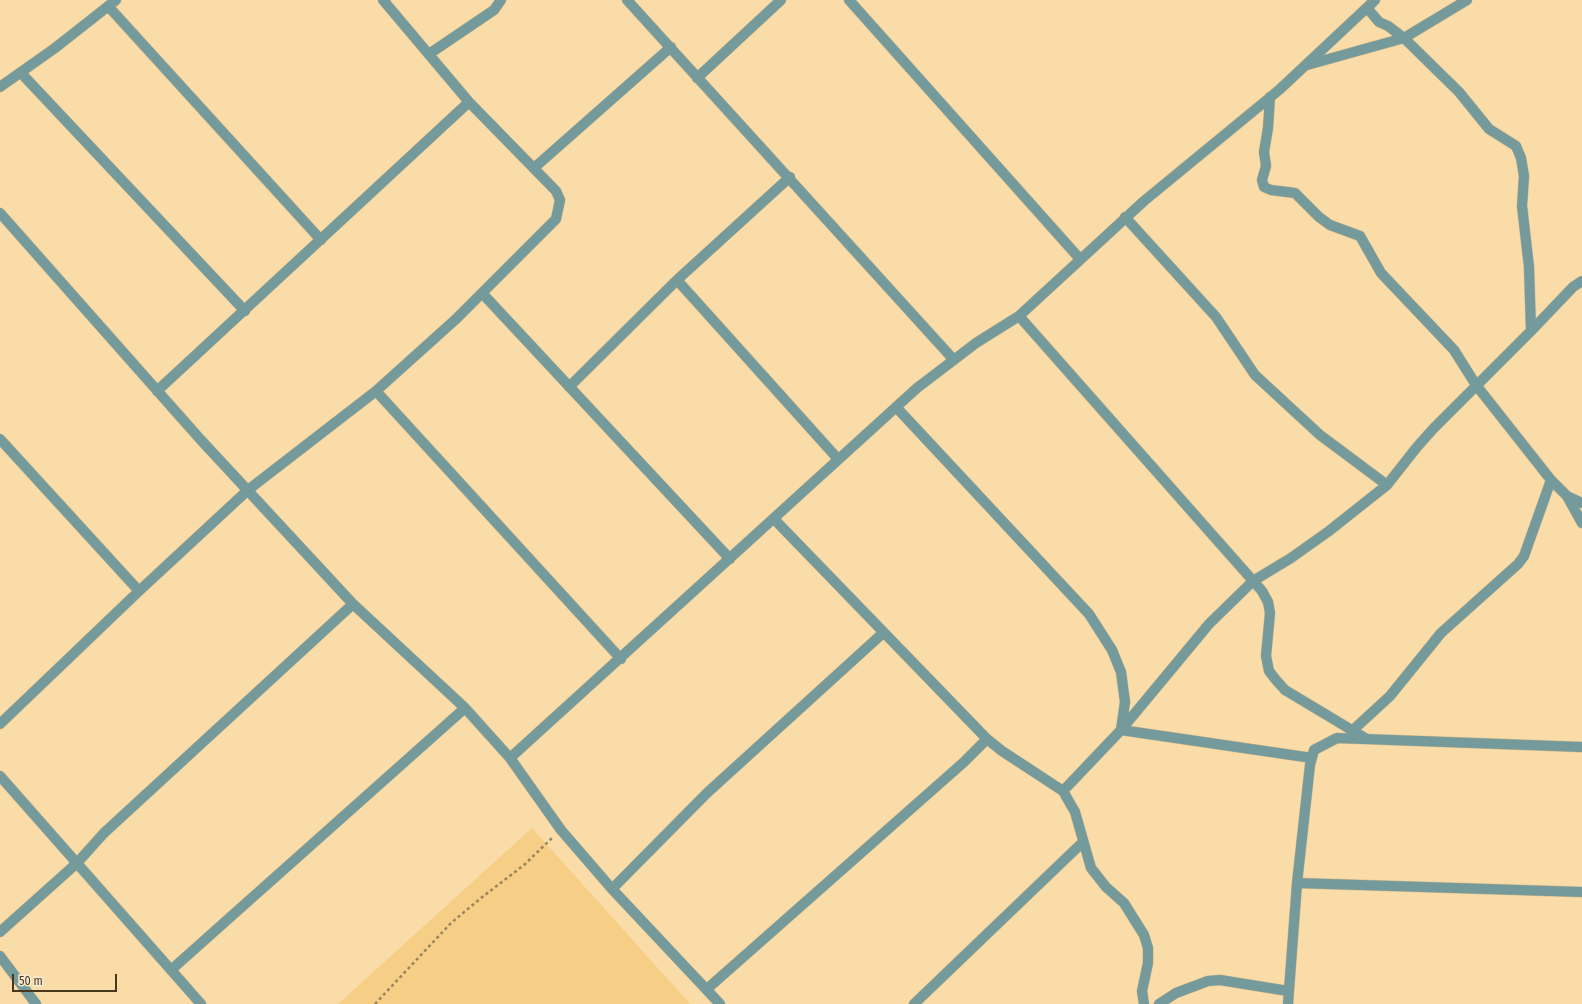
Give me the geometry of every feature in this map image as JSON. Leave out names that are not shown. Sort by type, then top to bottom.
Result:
[{"type":"street","points":[[0,724],[139,591],[248,490],[376,390],[482,293],[556,219],[560,200],[556,191],[469,102],[383,0]]},
{"type":"street","points":[[429,54],[494,10],[501,0]]},
{"type":"street","points":[[628,0],[790,177],[954,360]]},
{"type":"street","points":[[698,78],[780,0]]},
{"type":"street","points":[[849,0],[1080,259]]},
{"type":"street","points":[[510,758],[621,659],[917,388],[954,360],[1019,316],[1125,218],[1270,97],[1375,0]]},
{"type":"street","points":[[1305,66],[1404,38],[1466,0]]},
{"type":"street","points":[[0,87],[112,3],[321,240]]},
{"type":"street","points":[[1367,8],[1379,22],[1388,26],[1404,38],[1460,92],[1489,129],[1516,146],[1524,176],[1522,206],[1529,267],[1531,331]]},
{"type":"street","points":[[534,168],[671,46]]},
{"type":"street","points":[[21,72],[245,311]]},
{"type":"street","points":[[1270,97],[1268,128],[1264,152],[1266,166],[1262,180],[1264,188],[1295,193],[1319,217],[1330,225],[1360,236],[1381,273],[1454,350],[1476,385],[1551,480],[1567,496],[1582,523]]},
{"type":"street","points":[[157,391],[469,102]]},
{"type":"street","points":[[569,387],[677,280],[790,177]]},
{"type":"street","points":[[1,215],[157,391],[354,604],[464,708],[510,758],[560,830],[612,889],[720,1004]]},
{"type":"street","points":[[1125,218],[1216,317],[1255,375],[1320,435],[1387,485]]},
{"type":"street","points":[[677,280],[838,459]]},
{"type":"street","points":[[1063,791],[1121,730],[1208,624],[1253,581],[1291,558],[1323,536],[1359,509],[1387,485],[1417,447],[1476,385],[1573,287],[1582,280]]},
{"type":"street","points":[[482,293],[730,559]]},
{"type":"street","points":[[1019,316],[1262,591],[1270,606],[1266,656],[1269,670],[1285,690],[1365,738]]},
{"type":"street","points":[[376,390],[621,659]]},
{"type":"street","points":[[896,407],[1089,614],[1112,650],[1121,672],[1125,702],[1121,730]]},
{"type":"street","points":[[0,439],[139,591]]},
{"type":"street","points":[[1352,730],[1390,696],[1441,633],[1521,560],[1531,538],[1551,480]]},
{"type":"street","points":[[1567,496],[1582,503]]},
{"type":"street","points":[[774,519],[987,739],[1002,751],[1063,791],[1075,812],[1083,842],[1096,876],[1124,903],[1144,935],[1148,948],[1148,963],[1142,991],[1144,1004]]},
{"type":"street","points":[[0,932],[77,863],[104,833],[354,604]]},
{"type":"street","points":[[612,889],[707,793],[883,633]]},
{"type":"street","points":[[172,970],[464,708]]},
{"type":"street","points":[[1121,730],[1312,758]]},
{"type":"street","points":[[1288,1004],[1297,883],[1314,750],[1337,738],[1582,747]]},
{"type":"street","points":[[707,989],[964,762],[987,739]]},
{"type":"street","points":[[0,776],[202,1004]]},
{"type":"street","points":[[914,1004],[1083,842]]},
{"type":"street","points":[[1297,883],[1582,892]]},
{"type":"street","points":[[0,956],[36,1004]]},
{"type":"street","points":[[1159,1004],[1176,993],[1208,981],[1220,980],[1288,991]]},
{"type":"path","points":[[375,1004],[451,923],[480,898],[524,865],[560,830]]},
{"type":"shaded area","points":[[532,828],[690,1004],[338,1004]]}]
